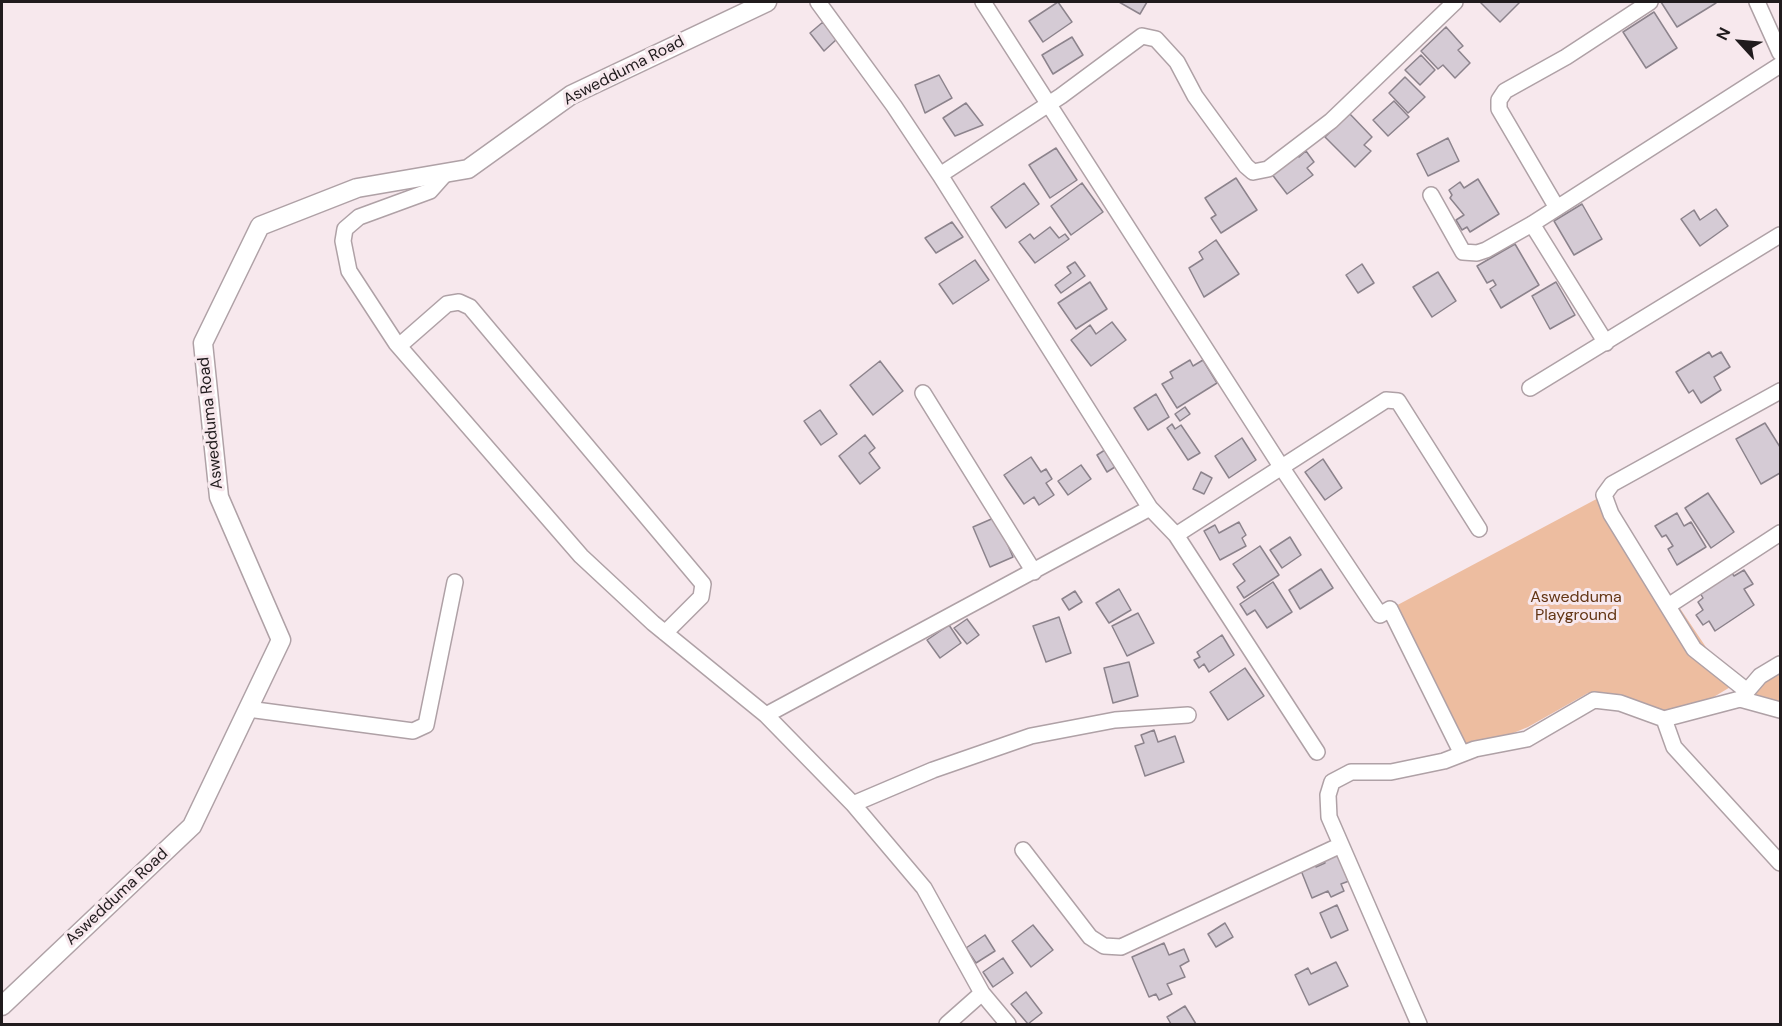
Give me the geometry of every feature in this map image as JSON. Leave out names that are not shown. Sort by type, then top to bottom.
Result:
[{"type":"street","name":"Aswedduma Road","points":[[2,1004],[192,826],[281,640],[219,497],[203,344],[260,226],[357,188],[468,169],[571,95],[767,2]]},
{"type":"street","points":[[818,2],[894,106],[940,175],[1150,508],[1176,536],[1317,752]]},
{"type":"street","points":[[983,2],[1282,468],[1380,615],[1390,609],[1462,754]]},
{"type":"street","points":[[940,175],[1048,104],[1142,36],[1156,39],[1177,62],[1196,96],[1246,166],[1253,172],[1268,169],[1331,121],[1455,2]]},
{"type":"street","points":[[1557,208],[1499,110],[1499,100],[1505,92],[1566,57],[1650,2]]},
{"type":"street","points":[[1757,2],[1780,53]]},
{"type":"street","points":[[1431,195],[1463,252],[1477,253],[1486,250],[1532,224],[1780,65]]},
{"type":"street","points":[[446,173],[429,191],[359,218],[345,229],[343,241],[349,271],[399,346],[581,556],[665,633],[766,716],[853,804],[924,888],[982,993],[1008,1024]]},
{"type":"street","points":[[1532,224],[1606,343]]},
{"type":"street","points":[[1530,388],[1780,235]]},
{"type":"street","points":[[399,346],[447,304],[459,302],[470,308],[703,584],[701,597],[665,633]]},
{"type":"street","points":[[1780,391],[1612,484],[1604,495],[1611,514],[1694,649],[1744,695],[1780,710]]},
{"type":"street","points":[[923,393],[1034,572]]},
{"type":"street","points":[[1176,536],[1386,400],[1398,401],[1479,529]]},
{"type":"street","points":[[766,716],[1150,508]]},
{"type":"street","points":[[1668,606],[1780,533]]},
{"type":"street","points":[[248,709],[413,731],[426,724],[455,582]]},
{"type":"street","points":[[1419,1024],[1329,817],[1328,795],[1332,782],[1351,772],[1391,772],[1444,761],[1475,749],[1527,739],[1594,700],[1620,703],[1664,719],[1744,695],[1760,675],[1780,664]]},
{"type":"street","points":[[853,804],[933,770],[1031,736],[1115,720],[1188,715]]},
{"type":"street","points":[[1664,719],[1674,747],[1780,863]]},
{"type":"street","points":[[1023,850],[1090,937],[1104,946],[1121,947],[1341,845]]},
{"type":"street","points":[[947,1024],[982,993]]},
{"type":"green space","name":"Aswedduma Playground","points":[[1604,495],[1732,686],[1682,716],[1588,693],[1528,727],[1462,754],[1390,609]]},
{"type":"green space","points":[[1780,669],[1780,707],[1746,698],[1762,680]]},
{"type":"building","points":[[1058,2],[1072,22],[1043,42],[1029,21]]},
{"type":"building","points":[[1119,2],[1147,2],[1140,14]]},
{"type":"building","points":[[1480,2],[1520,2],[1500,22]]},
{"type":"building","points":[[1661,2],[1716,2],[1716,3],[1677,27]]},
{"type":"building","points":[[1654,12],[1677,48],[1646,68],[1623,32]]},
{"type":"building","points":[[823,22],[837,39],[824,51],[810,33]]},
{"type":"building","points":[[1446,27],[1463,46],[1458,50],[1470,63],[1455,78],[1443,65],[1438,69],[1421,51]]},
{"type":"building","points":[[1072,37],[1083,55],[1053,74],[1042,55]]},
{"type":"building","points":[[1421,55],[1435,70],[1420,85],[1405,70]]},
{"type":"building","points":[[939,75],[952,98],[925,113],[915,85]]},
{"type":"building","points":[[1405,77],[1425,97],[1408,113],[1389,93]]},
{"type":"building","points":[[1394,101],[1409,117],[1388,136],[1373,120]]},
{"type":"building","points":[[966,103],[983,125],[955,136],[943,118]]},
{"type":"building","points":[[1349,113],[1372,137],[1364,145],[1371,151],[1355,167],[1325,137]]},
{"type":"building","points":[[1448,138],[1459,161],[1428,176],[1417,154]]},
{"type":"building","points":[[1056,148],[1077,180],[1050,198],[1029,165]]},
{"type":"building","points":[[1306,151],[1314,162],[1307,168],[1313,175],[1287,194],[1271,173],[1296,154],[1299,157]]},
{"type":"building","points":[[1236,178],[1257,210],[1221,233],[1211,218],[1216,215],[1205,198]]},
{"type":"building","points":[[1478,179],[1499,214],[1470,232],[1467,227],[1462,230],[1456,220],[1464,215],[1450,198],[1452,195],[1449,190],[1460,182],[1464,188]]},
{"type":"building","points":[[1024,183],[1039,204],[1006,228],[991,207]]},
{"type":"building","points":[[1082,183],[1103,212],[1071,235],[1051,206]]},
{"type":"building","points":[[1582,204],[1602,239],[1574,255],[1554,221]]},
{"type":"building","points":[[1716,209],[1728,226],[1700,246],[1681,219],[1694,210],[1700,220]]},
{"type":"building","points":[[952,222],[963,237],[936,253],[925,238]]},
{"type":"building","points":[[1050,227],[1059,238],[1065,234],[1069,239],[1035,263],[1019,242],[1030,234],[1034,239]]},
{"type":"building","points":[[1216,240],[1239,274],[1204,297],[1189,268],[1203,259],[1199,252]]},
{"type":"building","points":[[1515,244],[1539,285],[1501,308],[1490,289],[1496,285],[1493,280],[1487,283],[1477,266]]},
{"type":"building","points":[[975,260],[989,280],[953,304],[939,284]]},
{"type":"building","points":[[1075,262],[1085,276],[1061,293],[1055,285],[1071,273],[1067,267]]},
{"type":"building","points":[[1362,264],[1374,283],[1358,293],[1346,275]]},
{"type":"building","points":[[1438,272],[1456,301],[1432,317],[1413,287]]},
{"type":"building","points":[[1090,282],[1107,309],[1076,329],[1058,303]]},
{"type":"building","points":[[1556,282],[1575,315],[1550,329],[1532,296]]},
{"type":"building","points":[[1112,322],[1126,340],[1091,366],[1071,340],[1090,325],[1096,334]]},
{"type":"building","points":[[1709,352],[1712,357],[1721,352],[1730,367],[1714,377],[1721,390],[1701,403],[1693,390],[1689,393],[1676,372]]},
{"type":"building","points":[[1190,360],[1193,366],[1203,360],[1217,383],[1177,408],[1162,384],[1173,378],[1170,372]]},
{"type":"building","points":[[880,361],[903,391],[873,415],[850,385]]},
{"type":"building","points":[[1156,394],[1169,417],[1148,430],[1134,408]]},
{"type":"building","points":[[1185,407],[1190,414],[1180,421],[1175,414]]},
{"type":"building","points":[[820,410],[837,434],[821,445],[804,421]]},
{"type":"building","points":[[1765,423],[1780,447],[1780,473],[1761,484],[1736,439]]},
{"type":"building","points":[[1172,424],[1175,429],[1181,425],[1200,453],[1188,460],[1167,428]]},
{"type":"building","points":[[865,435],[875,448],[869,453],[880,468],[860,484],[839,456]]},
{"type":"building","points":[[1242,438],[1256,460],[1229,478],[1215,456]]},
{"type":"building","points":[[1108,448],[1118,465],[1107,472],[1097,455]]},
{"type":"building","points":[[1031,457],[1041,472],[1046,469],[1052,479],[1046,483],[1054,495],[1039,505],[1034,497],[1024,504],[1004,475]]},
{"type":"building","points":[[1323,459],[1342,488],[1325,500],[1305,472]]},
{"type":"building","points":[[1081,465],[1091,479],[1068,495],[1058,481]]},
{"type":"building","points":[[1201,472],[1212,478],[1204,494],[1193,489]]},
{"type":"building","points":[[1708,493],[1734,532],[1711,548],[1685,508]]},
{"type":"building","points":[[1677,513],[1684,526],[1691,522],[1706,547],[1677,565],[1668,549],[1673,546],[1666,535],[1662,537],[1655,526]]},
{"type":"building","points":[[996,517],[1013,557],[990,567],[973,527]]},
{"type":"building","points":[[1239,522],[1246,535],[1242,538],[1246,546],[1220,560],[1204,531],[1215,525],[1219,533]]},
{"type":"building","points":[[1290,537],[1301,555],[1282,568],[1270,550]]},
{"type":"building","points":[[1260,546],[1279,575],[1244,598],[1237,587],[1245,581],[1233,564]]},
{"type":"building","points":[[1321,569],[1333,588],[1300,609],[1289,590]]},
{"type":"building","points":[[1730,570],[1734,576],[1744,570],[1753,584],[1744,589],[1754,605],[1715,631],[1709,621],[1703,625],[1696,615],[1703,610],[1698,602],[1703,598],[1699,591]]},
{"type":"building","points":[[1273,582],[1292,612],[1267,628],[1255,610],[1247,615],[1240,604]]},
{"type":"building","points":[[1119,589],[1131,610],[1109,623],[1096,603]]},
{"type":"building","points":[[1075,591],[1082,602],[1069,610],[1062,599]]},
{"type":"building","points":[[1138,613],[1154,643],[1127,656],[1112,626]]},
{"type":"building","points":[[1059,617],[1071,653],[1046,662],[1033,626]]},
{"type":"building","points":[[967,619],[979,635],[967,644],[954,628]]},
{"type":"building","points":[[949,625],[961,643],[940,658],[927,640]]},
{"type":"building","points":[[1222,635],[1234,655],[1209,672],[1204,664],[1199,668],[1194,660],[1200,657],[1197,652]]},
{"type":"building","points":[[1129,662],[1138,696],[1113,703],[1104,668]]},
{"type":"building","points":[[1245,668],[1264,696],[1228,720],[1210,692]]},
{"type":"building","points":[[1154,730],[1158,742],[1175,736],[1184,762],[1145,776],[1135,746],[1144,743],[1141,735]]},
{"type":"building","points":[[1337,851],[1349,881],[1341,884],[1344,891],[1331,897],[1328,891],[1312,898],[1300,868],[1314,862],[1316,867],[1325,863],[1323,857]]},
{"type":"building","points":[[1337,905],[1348,930],[1331,938],[1320,913]]},
{"type":"building","points":[[1225,923],[1233,937],[1216,947],[1208,934]]},
{"type":"building","points":[[1033,925],[1053,950],[1031,967],[1012,941]]},
{"type":"building","points":[[985,935],[995,951],[976,963],[966,948]]},
{"type":"building","points":[[1164,943],[1169,955],[1184,949],[1189,961],[1180,966],[1185,977],[1167,984],[1172,994],[1159,1000],[1156,994],[1149,997],[1132,957]]},
{"type":"building","points":[[1003,958],[1013,973],[993,987],[983,972]]},
{"type":"building","points":[[1336,962],[1348,986],[1309,1005],[1295,975],[1308,968],[1311,974]]},
{"type":"building","points":[[1026,992],[1042,1013],[1028,1024],[1011,1004]]},
{"type":"building","points":[[1185,1006],[1196,1024],[1171,1024],[1167,1017]]}]
